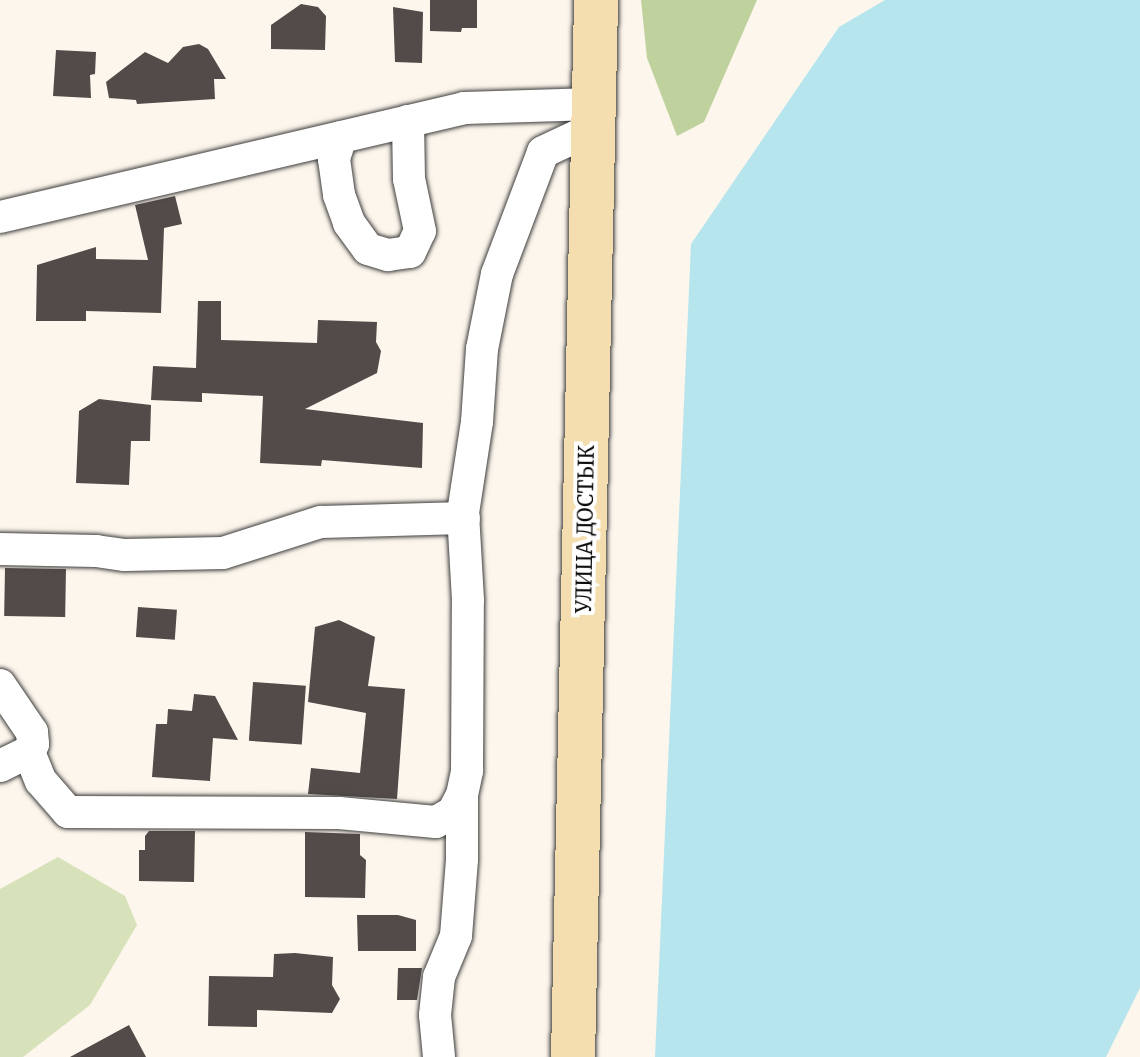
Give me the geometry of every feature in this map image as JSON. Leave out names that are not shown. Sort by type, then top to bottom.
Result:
[{"type":"main road","name":"УЛИЦА ДОСТЫК","points":[[573,1057],[596,0]]},
{"type":"street","points":[[0,217],[464,108],[550,105],[594,116]]},
{"type":"street","points":[[439,1057],[435,1015],[439,977],[456,936],[462,859],[462,795],[467,771],[468,600],[464,518],[482,349],[497,274],[543,152],[550,105]]},
{"type":"street","points":[[543,152],[594,116]]},
{"type":"street","points":[[341,137],[334,159],[339,195],[349,223],[368,249],[388,255],[410,252],[420,231],[409,179],[408,121]]},
{"type":"street","points":[[0,549],[96,551],[125,555],[223,553],[321,522],[464,518]]},
{"type":"street","points":[[0,685],[32,732],[33,744],[29,752],[0,766]]},
{"type":"street","points":[[29,752],[41,781],[68,812],[339,813],[436,822],[453,812],[462,795]]},
{"type":"green space","points":[[641,0],[757,0],[704,122],[677,136],[647,58]]},
{"type":"green space","points":[[58,857],[125,896],[137,925],[90,1005],[23,1057],[0,1057],[0,889]]},
{"type":"water","points":[[885,0],[1140,0],[1140,988],[1106,1057],[655,1057],[691,244],[839,27]]},
{"type":"building","points":[[430,0],[477,0],[477,28],[462,28],[461,32],[430,31]]},
{"type":"building","points":[[301,4],[318,7],[326,16],[325,50],[271,49],[271,25]]},
{"type":"building","points":[[393,7],[423,12],[422,63],[395,62]]},
{"type":"building","points":[[199,44],[208,49],[226,79],[214,79],[215,99],[137,104],[136,100],[109,98],[106,82],[145,52],[168,63],[183,47]]},
{"type":"building","points":[[56,50],[96,52],[95,74],[90,75],[91,98],[53,96]]},
{"type":"building","points":[[175,196],[182,224],[164,228],[161,313],[86,311],[86,321],[36,321],[37,265],[96,247],[96,259],[148,260],[135,205]]},
{"type":"building","points":[[198,301],[221,301],[221,340],[317,343],[318,320],[377,322],[376,342],[381,351],[377,373],[305,409],[423,423],[422,468],[322,460],[321,466],[260,463],[263,396],[202,393],[202,402],[151,400],[153,366],[196,368]]},
{"type":"building","points":[[99,399],[151,405],[150,441],[131,441],[129,485],[76,483],[79,411]]},
{"type":"building","points":[[5,568],[66,569],[65,617],[4,616]]},
{"type":"building","points":[[138,607],[177,610],[175,640],[136,637]]},
{"type":"building","points":[[339,620],[375,637],[368,686],[405,689],[397,799],[308,794],[311,768],[360,773],[366,713],[308,702],[315,627]]},
{"type":"building","points":[[253,682],[306,686],[302,745],[249,741]]},
{"type":"building","points":[[194,694],[215,696],[238,740],[213,738],[210,781],[152,777],[156,724],[167,724],[168,709],[192,711]]},
{"type":"building","points":[[149,831],[195,831],[194,882],[139,881],[139,850],[145,850],[145,836]]},
{"type":"building","points":[[305,832],[360,834],[360,855],[366,860],[365,898],[305,897]]},
{"type":"building","points":[[357,915],[398,915],[416,920],[416,951],[358,951]]},
{"type":"building","points":[[274,954],[333,957],[332,985],[340,999],[332,1013],[257,1010],[257,1027],[208,1026],[209,976],[273,977]]},
{"type":"building","points":[[398,968],[422,968],[417,1000],[397,1000]]},
{"type":"building","points":[[129,1025],[146,1057],[70,1057]]}]
